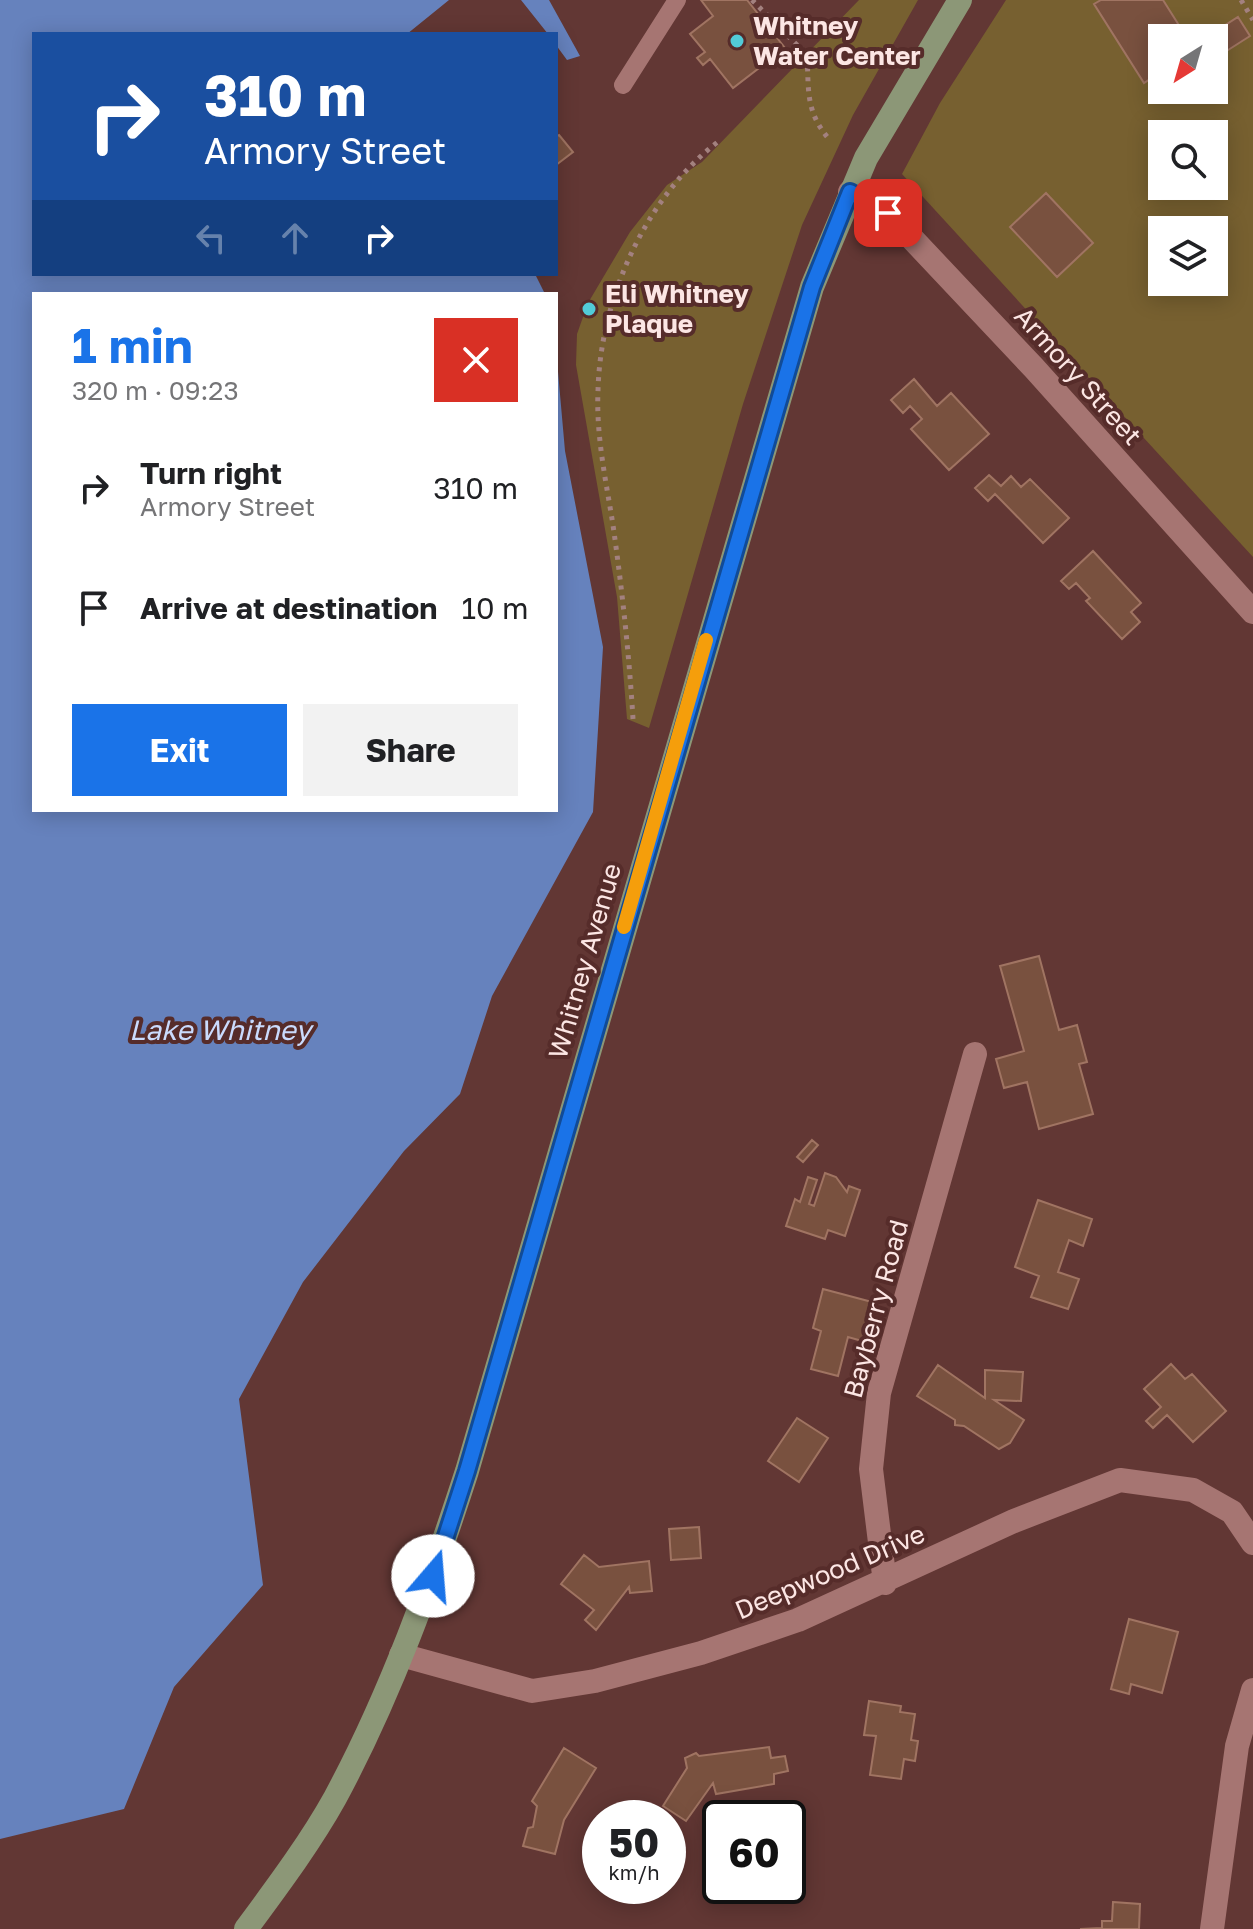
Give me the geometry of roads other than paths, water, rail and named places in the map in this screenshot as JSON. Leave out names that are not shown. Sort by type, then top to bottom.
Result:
[{"type":"main road","name":"Whitney Avenue","points":[[246,1929],[334,1799],[401,1655],[467,1471],[754,474],[812,287],[850,192],[895,105],[960,0]]},
{"type":"street","name":"Armory Street","points":[[850,192],[888,213],[1034,368],[1253,612]]},
{"type":"street","name":"Bayberry Road","points":[[885,1583],[871,1469],[879,1393],[975,1054]]},
{"type":"street","name":"Deepwood Drive","points":[[401,1655],[532,1691],[595,1681],[701,1653],[798,1620],[885,1583],[1014,1521],[1120,1480],[1193,1490],[1232,1512],[1253,1543]]},
{"type":"street","points":[[1212,1929],[1237,1746],[1253,1690]]},
{"type":"lane","points":[[623,85],[677,0]]},
{"type":"water","name":"Lake Whitney","points":[[0,0],[449,0],[409,32],[32,32],[32,276],[536,276],[544,292],[32,292],[32,812],[558,812],[558,372],[565,451],[603,647],[593,812],[492,996],[460,1094],[404,1151],[303,1282],[239,1399],[263,1585],[174,1687],[124,1809],[0,1839]]},
{"type":"water","points":[[521,0],[549,0],[580,56],[567,60],[558,48],[558,32],[546,32]]},
{"type":"place","name":"Whitney Water Center","points":[[737,41]]},
{"type":"place","name":"Eli Whitney Plaque","points":[[589,309]]}]
